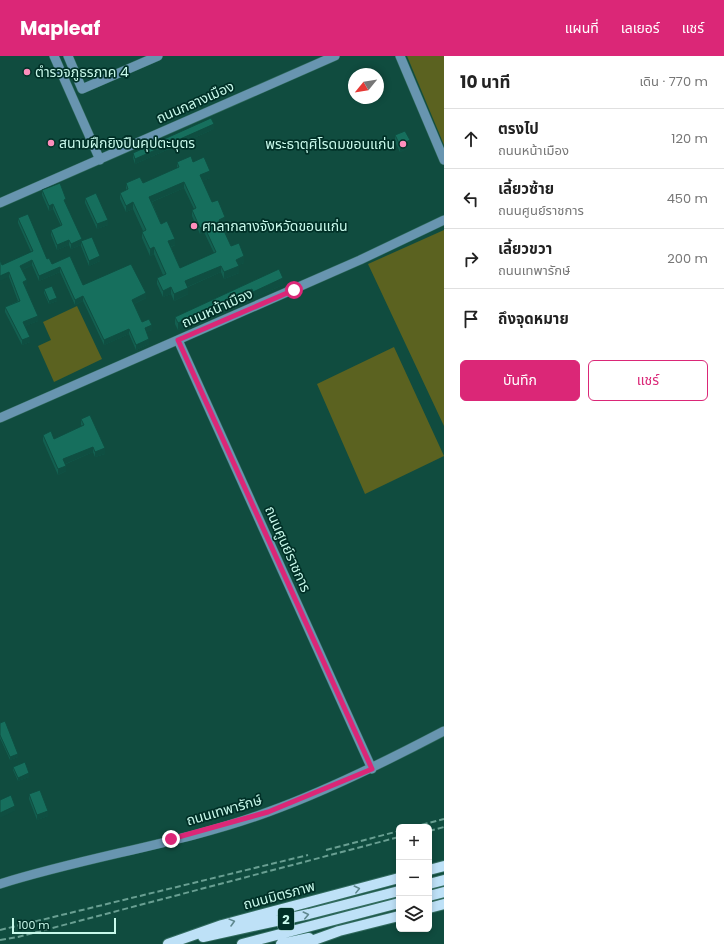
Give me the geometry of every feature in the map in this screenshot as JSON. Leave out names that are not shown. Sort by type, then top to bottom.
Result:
[{"type":"main road","points":[[432,869],[444,866]]},
{"type":"main road","name":"ถนนมิตรภาพ","points":[[168,944],[222,925],[396,879]]},
{"type":"main road","points":[[432,883],[444,880]]},
{"type":"main road","name":"ถนนมิตรภาพ","points":[[172,944],[309,914],[396,892]]},
{"type":"main road","points":[[432,895],[444,892]]},
{"type":"main road","name":"2","points":[[242,944],[396,904]]},
{"type":"main road","points":[[432,907],[444,904]]},
{"type":"main road","name":"2","points":[[303,944],[338,931],[396,917]]},
{"type":"main road","points":[[281,944],[338,931]]},
{"type":"street","points":[[54,56],[100,160]]},
{"type":"street","points":[[68,56],[82,89],[158,56]]},
{"type":"street","name":"ถนนกลางเมือง","points":[[0,203],[335,56]]},
{"type":"street","points":[[400,56],[444,160]]},
{"type":"street","name":"ถนนหน้าเมือง","points":[[0,418],[360,260],[444,220]]},
{"type":"street","name":"ถนนศูนย์ราชการ","points":[[178,340],[372,769]]},
{"type":"street","name":"ถนนเทพารักษ์","points":[[0,884],[205,831],[268,812],[372,769],[444,731]]},
{"type":"green space","points":[[407,56],[444,56],[444,145]]},
{"type":"green space","points":[[444,230],[444,426],[368,264]]},
{"type":"green space","points":[[77,306],[102,359],[54,382],[38,346],[51,340],[43,322]]},
{"type":"green space","points":[[394,347],[444,456],[365,494],[317,384]]},
{"type":"building","points":[[211,118],[214,124],[135,159],[133,153]]},
{"type":"building","points":[[405,131],[410,140],[400,145],[395,135]]},
{"type":"building","points":[[191,156],[193,162],[204,157],[210,171],[200,175],[212,202],[218,200],[225,217],[219,220],[231,246],[239,243],[244,256],[236,260],[239,266],[224,272],[221,266],[185,281],[188,288],[174,294],[171,287],[163,291],[157,278],[166,274],[154,247],[150,249],[142,232],[146,230],[133,202],[126,206],[120,193],[128,189],[126,183],[140,177],[143,183],[179,167],[177,162]],"holes":[[[184,182],[196,208],[192,210],[200,228],[204,226],[216,252],[180,268],[168,241],[175,239],[167,221],[161,224],[149,197]]]},
{"type":"building","points":[[60,183],[66,199],[64,200],[82,239],[71,244],[69,240],[57,245],[51,230],[62,225],[53,204],[49,206],[42,190]]},
{"type":"building","points":[[96,193],[108,220],[97,224],[85,198]]},
{"type":"building","points":[[28,214],[47,259],[49,258],[52,264],[70,256],[83,285],[131,264],[146,293],[132,300],[142,322],[149,319],[152,325],[145,328],[149,339],[136,345],[129,329],[104,340],[83,296],[75,300],[60,267],[39,276],[32,260],[20,266],[27,280],[23,282],[38,316],[23,322],[30,337],[22,340],[5,307],[20,301],[9,272],[0,276],[0,260],[2,265],[33,251],[18,218]]},
{"type":"building","points":[[92,237],[100,256],[89,261],[81,241]]},
{"type":"building","points":[[279,269],[283,278],[253,292],[252,289],[178,323],[175,317]]},
{"type":"building","points":[[52,286],[57,298],[49,301],[44,289]]},
{"type":"building","points":[[90,415],[105,448],[95,452],[93,447],[63,459],[66,466],[58,469],[43,435],[51,431],[54,439],[84,425],[81,419]]},
{"type":"building","points":[[5,721],[18,754],[10,757],[0,735],[0,723]]},
{"type":"building","points":[[25,762],[29,773],[18,778],[13,767]]},
{"type":"building","points":[[40,790],[48,811],[37,815],[29,794]]},
{"type":"building","points":[[11,795],[15,806],[0,813],[0,800]]},
{"type":"railway","points":[[425,824],[444,819]]},
{"type":"railway","points":[[432,830],[444,827]]},
{"type":"railway","points":[[326,850],[396,832]]},
{"type":"railway","points":[[0,940],[18,937],[396,838]]},
{"type":"railway","points":[[0,930],[308,855]]},
{"type":"place","name":"ตำรวจภูธรภาค 4","points":[[27,72]]},
{"type":"place","name":"สนามฝึกยิงปืนคุปตะบุตร","points":[[51,143]]},
{"type":"place","name":"พระธาตุศิโรดมขอนแก่น","points":[[403,144]]},
{"type":"place","name":"ศาลากลางจังหวัดขอนแก่น","points":[[194,226]]},
{"type":"route","points":[[171,839],[205,831],[268,812],[372,769],[178,340],[294,290]]}]
